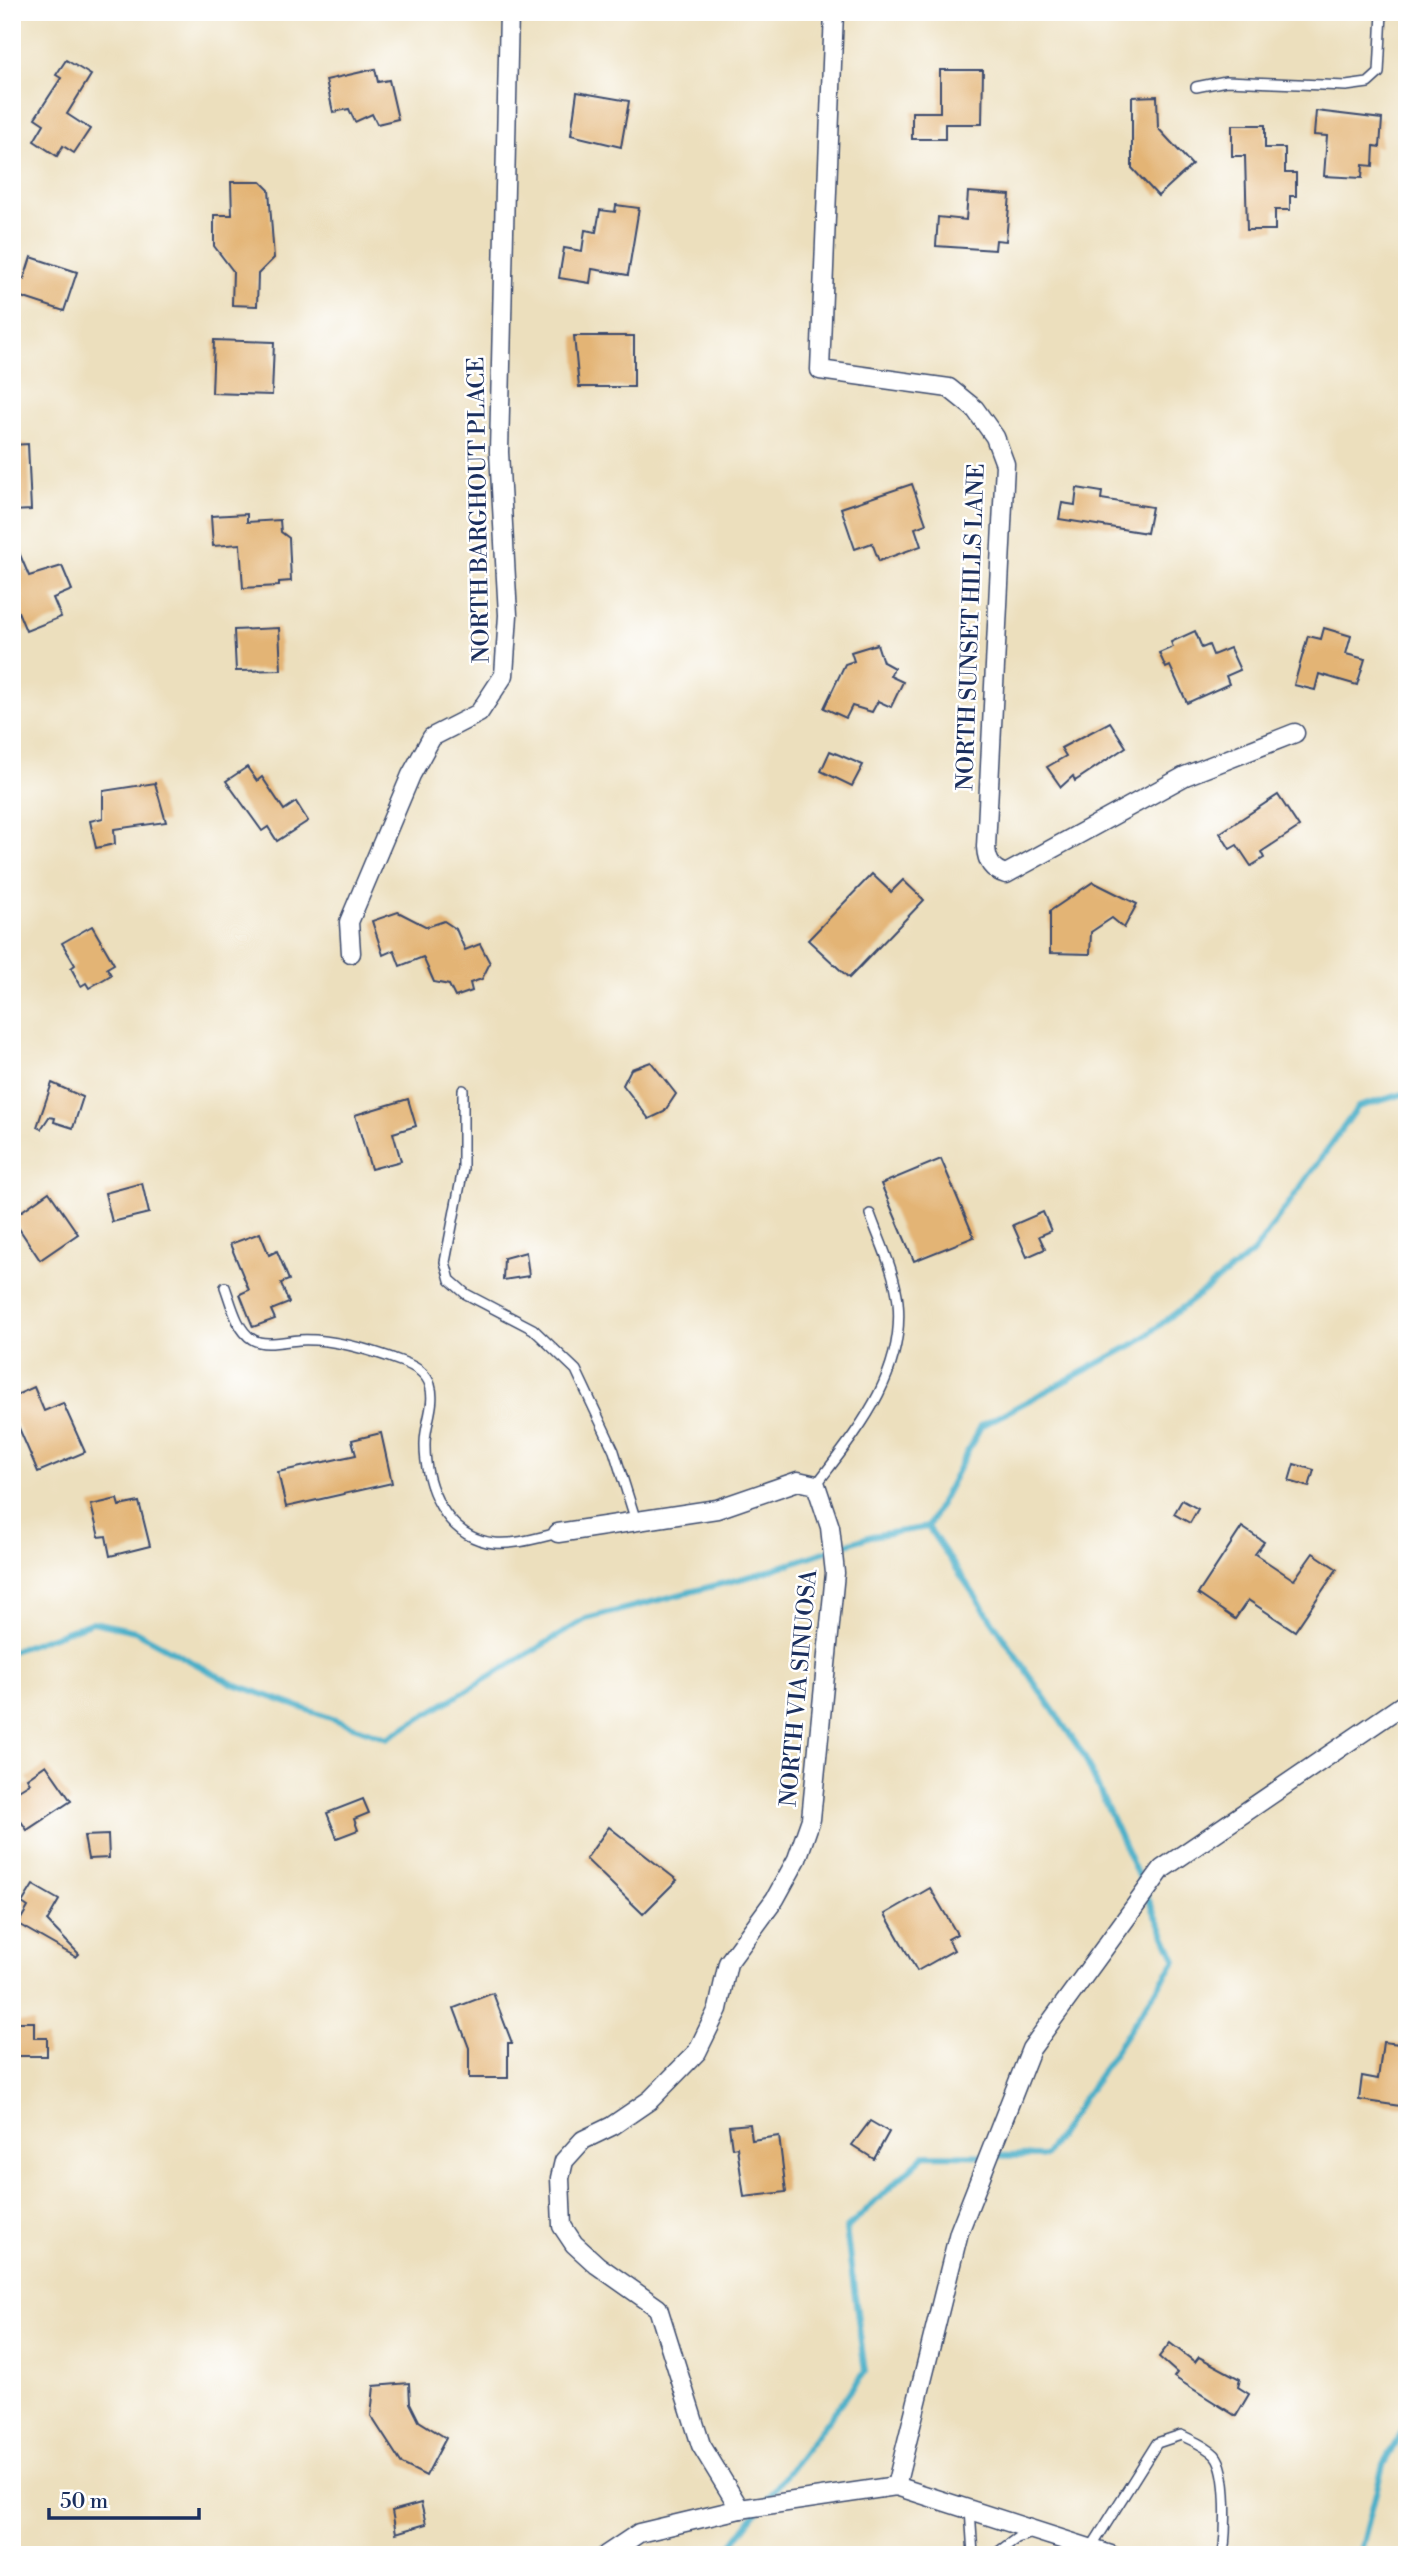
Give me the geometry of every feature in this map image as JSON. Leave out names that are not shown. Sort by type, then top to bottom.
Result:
[{"type":"street","name":"NORTH BARGHOUT PLACE","points":[[351,953],[349,922],[411,775],[432,737],[479,713],[504,675],[508,615],[499,442],[509,12]]},
{"type":"street","name":"NORTH SUNSET HILLS LANE","points":[[834,12],[820,370],[949,388],[975,409],[995,437],[1005,464],[986,847],[990,864],[996,871],[1006,874],[1185,776],[1295,733]]},
{"type":"street","points":[[558,1533],[717,1509],[799,1481],[816,1485]]},
{"type":"street","name":"NORTH VIA SINUOSA","points":[[740,2509],[701,2445],[658,2308],[597,2266],[574,2244],[562,2226],[560,2178],[564,2161],[583,2140],[612,2126],[650,2101],[697,2052],[718,2009],[728,1963],[775,1899],[804,1839],[811,1819],[835,1573],[830,1527],[816,1485]]},
{"type":"street","points":[[896,2486],[959,2232],[1031,2049],[1162,1869],[1407,1702]]},
{"type":"street","points":[[606,2555],[639,2533],[740,2509],[896,2486],[1111,2555]]},
{"type":"lane","points":[[1196,87],[1226,81],[1346,86],[1368,83],[1378,73],[1382,12]]},
{"type":"lane","points":[[463,1090],[463,1169],[445,1262],[450,1280],[467,1294],[533,1329],[576,1370],[595,1405],[614,1451],[636,1521]]},
{"type":"lane","points":[[816,1485],[875,1406],[893,1356],[898,1303],[894,1280],[870,1214]]},
{"type":"lane","points":[[225,1287],[241,1327],[249,1338],[259,1343],[323,1340],[404,1362],[427,1377],[431,1388],[424,1441],[426,1472],[443,1512],[456,1523],[480,1539],[491,1542],[513,1542],[558,1533]]},
{"type":"lane","points":[[1091,2548],[1157,2442],[1181,2435],[1205,2446],[1217,2458],[1222,2475],[1226,2532],[1223,2555]]},
{"type":"lane","points":[[970,2509],[972,2555]]},
{"type":"lane","points":[[994,2555],[1017,2538],[1039,2531]]},
{"type":"building","points":[[66,60],[91,75],[67,114],[90,129],[74,153],[63,146],[57,156],[34,141],[44,124],[35,118],[61,78],[56,75]]},
{"type":"building","points":[[375,69],[378,82],[389,80],[398,119],[377,124],[372,114],[355,122],[349,109],[333,112],[326,80]]},
{"type":"building","points":[[940,70],[983,70],[982,124],[945,124],[945,139],[912,139],[912,112],[940,112]]},
{"type":"building","points":[[577,92],[629,101],[621,147],[571,135]]},
{"type":"building","points":[[1157,96],[1158,128],[1192,165],[1158,196],[1132,168],[1132,97]]},
{"type":"building","points":[[1316,111],[1382,119],[1380,147],[1374,146],[1373,166],[1363,165],[1362,178],[1324,176],[1327,136],[1314,135]]},
{"type":"building","points":[[1232,125],[1265,125],[1265,148],[1285,148],[1285,173],[1296,173],[1296,196],[1290,196],[1290,210],[1275,210],[1275,230],[1247,230],[1245,156],[1232,156]]},
{"type":"building","points":[[231,182],[261,182],[269,190],[274,258],[258,274],[257,306],[232,305],[233,271],[214,246],[214,215],[232,215]]},
{"type":"building","points":[[968,192],[1010,195],[1006,241],[996,240],[995,250],[936,246],[938,217],[966,220]]},
{"type":"building","points":[[616,205],[639,208],[628,275],[592,269],[590,283],[559,278],[564,248],[582,251],[585,230],[596,232],[600,210],[615,212]]},
{"type":"building","points":[[31,257],[77,272],[64,311],[12,294],[12,275],[24,279]]},
{"type":"building","points":[[574,336],[634,336],[634,387],[579,387]]},
{"type":"building","points":[[214,340],[274,342],[272,395],[212,393]]},
{"type":"building","points":[[28,444],[31,510],[12,511],[12,445]]},
{"type":"building","points":[[912,484],[926,524],[915,528],[921,546],[879,561],[872,543],[855,549],[841,508]]},
{"type":"building","points":[[1077,488],[1102,492],[1101,499],[1152,507],[1147,533],[1059,519],[1062,503],[1075,505]]},
{"type":"building","points":[[247,514],[247,522],[280,520],[281,532],[289,538],[291,581],[279,582],[279,586],[243,588],[240,544],[213,546],[211,516]]},
{"type":"building","points":[[12,536],[29,576],[62,566],[72,590],[53,598],[61,617],[26,631],[12,597]]},
{"type":"building","points":[[279,628],[281,670],[236,671],[234,630]]},
{"type":"building","points":[[1324,628],[1351,636],[1346,654],[1365,659],[1357,685],[1319,674],[1315,690],[1294,685],[1308,636],[1321,639]]},
{"type":"building","points":[[1195,631],[1202,648],[1209,645],[1213,655],[1230,648],[1240,670],[1226,676],[1229,684],[1187,703],[1170,666],[1166,668],[1159,653],[1173,647],[1171,642]]},
{"type":"building","points":[[877,644],[883,662],[894,668],[890,676],[903,682],[891,707],[878,701],[872,712],[852,706],[846,718],[824,708],[845,664],[854,661],[851,652]]},
{"type":"building","points":[[1110,722],[1126,747],[1075,781],[1073,776],[1061,787],[1047,767],[1066,756],[1061,748]]},
{"type":"building","points":[[830,751],[863,765],[852,786],[821,771]]},
{"type":"building","points":[[247,767],[257,781],[262,777],[284,810],[296,802],[308,821],[277,841],[268,827],[262,831],[226,781]]},
{"type":"building","points":[[155,783],[166,822],[114,829],[115,844],[96,848],[90,821],[103,818],[103,791]]},
{"type":"building","points":[[1278,795],[1299,827],[1261,852],[1264,858],[1251,866],[1237,845],[1230,849],[1220,833]]},
{"type":"building","points":[[872,874],[891,892],[903,880],[924,900],[849,978],[808,940]]},
{"type":"building","points":[[1093,882],[1137,904],[1124,928],[1112,918],[1091,932],[1090,954],[1050,953],[1050,911]]},
{"type":"building","points":[[398,912],[427,927],[444,921],[456,929],[465,950],[480,944],[490,963],[482,979],[470,983],[472,991],[455,997],[449,985],[434,982],[423,957],[400,966],[394,950],[383,955],[372,921]]},
{"type":"building","points":[[92,926],[114,964],[107,968],[111,975],[89,988],[86,983],[81,986],[71,968],[75,965],[62,943]]},
{"type":"building","points":[[651,1062],[676,1094],[664,1112],[649,1119],[623,1085],[631,1069]]},
{"type":"building","points":[[52,1083],[83,1097],[73,1128],[54,1122],[55,1118],[49,1117],[41,1129],[37,1127]]},
{"type":"building","points":[[408,1099],[416,1126],[393,1133],[401,1161],[371,1169],[355,1115]]},
{"type":"building","points":[[941,1159],[974,1237],[914,1261],[881,1184]]},
{"type":"building","points":[[142,1183],[149,1213],[112,1222],[105,1193]]},
{"type":"building","points":[[49,1192],[78,1234],[40,1260],[12,1218]]},
{"type":"building","points":[[1043,1212],[1051,1231],[1039,1236],[1045,1249],[1027,1257],[1013,1225]]},
{"type":"building","points":[[260,1233],[269,1255],[277,1251],[289,1280],[281,1283],[289,1303],[271,1310],[275,1319],[253,1327],[240,1294],[249,1290],[230,1244]]},
{"type":"building","points":[[526,1252],[529,1276],[503,1280],[504,1258]]},
{"type":"building","points":[[34,1387],[44,1411],[63,1403],[85,1452],[38,1472],[12,1412],[12,1397]]},
{"type":"building","points":[[381,1433],[392,1483],[286,1507],[278,1472],[356,1455],[352,1440]]},
{"type":"building","points":[[1294,1464],[1314,1470],[1309,1487],[1289,1481]]},
{"type":"building","points":[[117,1499],[119,1506],[139,1502],[150,1546],[110,1556],[106,1536],[99,1537],[91,1505]]},
{"type":"building","points":[[1182,1500],[1198,1509],[1190,1523],[1174,1514]]},
{"type":"building","points":[[1242,1527],[1264,1542],[1255,1554],[1294,1580],[1313,1553],[1337,1569],[1295,1631],[1248,1600],[1235,1619],[1198,1594]]},
{"type":"building","points":[[46,1765],[71,1801],[27,1830],[12,1808],[12,1794],[30,1783],[27,1778]]},
{"type":"building","points":[[363,1799],[369,1813],[354,1819],[358,1830],[337,1838],[327,1813]]},
{"type":"building","points":[[609,1827],[677,1880],[643,1914],[586,1859]]},
{"type":"building","points":[[108,1835],[109,1858],[88,1859],[84,1836]]},
{"type":"building","points":[[33,1885],[59,1900],[47,1921],[79,1954],[76,1957],[18,1924],[28,1907],[22,1903]]},
{"type":"building","points":[[930,1888],[957,1934],[948,1939],[954,1950],[917,1971],[885,1914]]},
{"type":"building","points":[[493,1993],[512,2043],[508,2043],[508,2078],[469,2078],[469,2048],[454,2008]]},
{"type":"building","points":[[12,2022],[34,2022],[34,2038],[47,2038],[47,2056],[12,2056]]},
{"type":"building","points":[[1383,2042],[1407,2045],[1407,2107],[1359,2100],[1362,2076],[1378,2079]]},
{"type":"building","points":[[870,2121],[889,2132],[874,2159],[852,2145]]},
{"type":"building","points":[[750,2124],[752,2140],[779,2136],[786,2192],[744,2197],[737,2147],[732,2148],[729,2126]]},
{"type":"building","points":[[1170,2343],[1195,2362],[1199,2357],[1240,2379],[1238,2387],[1249,2394],[1236,2416],[1174,2377],[1177,2373],[1159,2357]]},
{"type":"building","points":[[409,2383],[410,2403],[419,2421],[446,2438],[426,2476],[402,2464],[371,2416],[374,2386]]},
{"type":"building","points":[[421,2503],[426,2524],[396,2533],[392,2511]]},
{"type":"waterway","points":[[12,1651],[93,1622],[135,1631],[231,1683],[387,1738],[586,1619],[759,1574],[871,1536],[928,1527],[981,1426],[1138,1342],[1253,1253],[1358,1107],[1407,1093]]},
{"type":"waterway","points":[[766,2501],[865,2372],[846,2229],[925,2155],[1045,2156],[1176,1960],[1083,1754],[928,1527]]},
{"type":"waterway","points":[[1360,2555],[1383,2465],[1407,2423]]},
{"type":"waterway","points":[[724,2555],[759,2509]]}]
